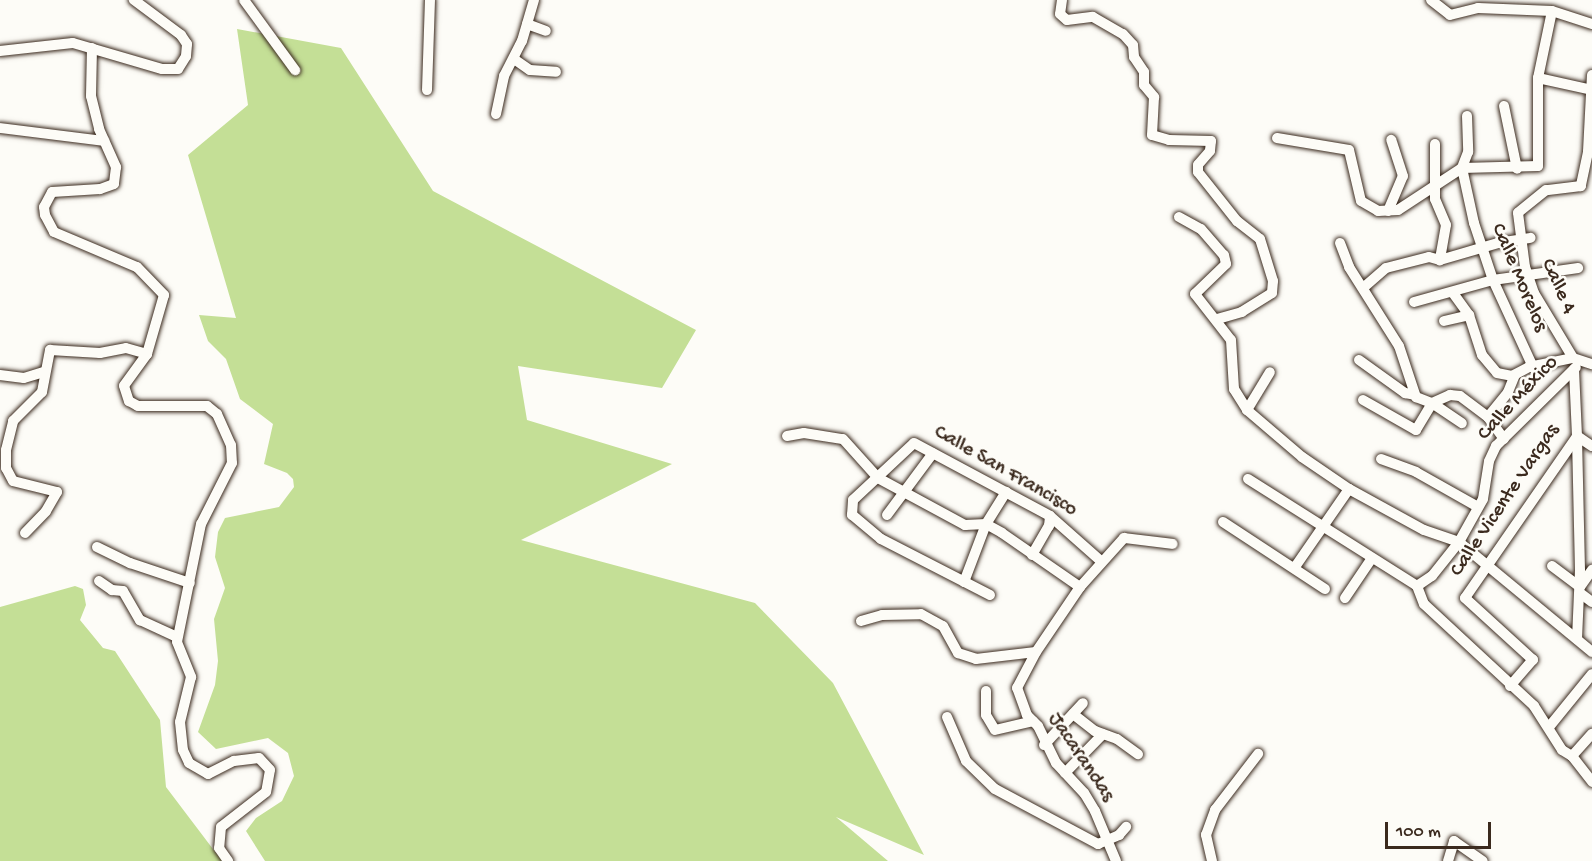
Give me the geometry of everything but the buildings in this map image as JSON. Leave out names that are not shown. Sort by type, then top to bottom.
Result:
[{"type":"street","points":[[0,51],[73,43],[170,70],[182,64],[187,44],[181,36],[134,0]]},
{"type":"street","points":[[244,0],[295,70]]},
{"type":"street","points":[[427,90],[430,0]]},
{"type":"street","points":[[496,114],[504,76],[514,59],[534,0]]},
{"type":"street","points":[[1062,0],[1060,14],[1067,20],[1093,17],[1123,34],[1133,45],[1134,57],[1144,72],[1144,85],[1154,97],[1152,135],[1170,140],[1211,141],[1210,151],[1198,165],[1198,172],[1237,221],[1260,239],[1273,281],[1272,293],[1242,312],[1217,319]]},
{"type":"street","points":[[1431,0],[1450,15],[1478,8],[1552,11],[1592,24]]},
{"type":"street","points":[[1462,168],[1516,169],[1538,166],[1538,78],[1552,11]]},
{"type":"street","points":[[527,24],[546,31]]},
{"type":"street","points":[[92,48],[92,96],[104,141],[117,167],[114,184],[100,189],[52,192],[44,207],[45,215],[54,232],[137,267],[159,286],[164,295],[162,309],[147,354],[124,386],[129,402],[138,406],[207,406],[217,414],[231,445],[232,463],[201,524],[177,636],[179,652],[191,677],[180,722],[183,750],[189,764],[208,774],[234,761],[258,758],[270,770],[266,792],[221,827],[219,848],[228,861]]},
{"type":"street","points":[[514,59],[530,70],[556,72]]},
{"type":"street","name":"Calle 4","points":[[1580,363],[1527,275],[1526,239],[1519,209],[1546,190],[1581,186],[1588,152],[1592,75]]},
{"type":"street","points":[[1538,78],[1591,90]]},
{"type":"street","points":[[1504,106],[1516,169]]},
{"type":"street","points":[[1277,138],[1347,148],[1353,159],[1361,201],[1388,212],[1398,210],[1462,168],[1468,152],[1467,116]]},
{"type":"street","points":[[0,128],[104,141]]},
{"type":"street","points":[[1388,212],[1403,176],[1391,140]]},
{"type":"street","points":[[1435,144],[1436,199],[1446,225],[1440,260]]},
{"type":"street","name":"Calle Morelos","points":[[1462,168],[1482,249],[1493,280],[1533,367]]},
{"type":"street","points":[[1179,217],[1201,229],[1224,255],[1226,264],[1195,294],[1217,319],[1231,340],[1234,389],[1247,410],[1302,457],[1349,489],[1424,530],[1460,542],[1592,652]]},
{"type":"street","points":[[1363,288],[1386,268],[1429,257],[1440,260],[1526,239]]},
{"type":"street","points":[[1340,243],[1349,267],[1399,346],[1414,395]]},
{"type":"street","points":[[1414,302],[1493,280],[1578,268]]},
{"type":"street","points":[[1453,293],[1469,315],[1490,368],[1504,376],[1515,375],[1533,367],[1580,363]]},
{"type":"street","points":[[1444,321],[1469,315]]},
{"type":"street","points":[[25,533],[46,511],[57,492],[13,481],[6,468],[6,450],[13,421],[42,392],[47,355],[56,348],[100,353],[126,348],[147,354]]},
{"type":"street","points":[[1359,360],[1405,393],[1432,404],[1462,423]]},
{"type":"street","name":"Calle Vicente Vargas","points":[[1510,686],[1533,660],[1465,598],[1577,436],[1580,363]]},
{"type":"street","name":"Calle México","points":[[1417,586],[1432,576],[1460,542],[1483,499],[1489,461],[1504,439],[1580,363]]},
{"type":"street","points":[[0,375],[24,378],[44,372]]},
{"type":"street","points":[[1247,410],[1270,372]]},
{"type":"street","points":[[1488,417],[1508,392],[1515,375]]},
{"type":"street","points":[[1363,400],[1416,430],[1432,404],[1450,395],[1460,396],[1488,417],[1504,439]]},
{"type":"street","points":[[788,436],[804,433],[843,439],[878,478],[965,525],[986,524],[1080,587]]},
{"type":"street","points":[[1577,436],[1592,446]]},
{"type":"street","points":[[1577,436],[1580,590],[1577,639]]},
{"type":"street","name":"Calle San Francisco","points":[[878,478],[914,443],[1050,516],[1102,562]]},
{"type":"street","points":[[887,515],[933,453]]},
{"type":"street","points":[[1381,459],[1416,472],[1478,507]]},
{"type":"street","points":[[878,478],[852,500],[850,508],[852,515],[882,538],[990,595]]},
{"type":"street","points":[[1248,479],[1417,586],[1424,604],[1510,686],[1549,727],[1562,750],[1572,756],[1590,781]]},
{"type":"street","points":[[1295,567],[1349,489]]},
{"type":"street","points":[[964,582],[986,524],[1006,492]]},
{"type":"street","points":[[1032,555],[1049,526],[1050,516]]},
{"type":"street","points":[[1223,522],[1295,567],[1325,589]]},
{"type":"street","points":[[861,621],[882,615],[921,614],[943,626],[957,653],[976,659],[1036,652],[1080,587],[1127,536],[1173,544]]},
{"type":"street","points":[[97,547],[130,563],[190,583]]},
{"type":"street","points":[[1345,598],[1372,558]]},
{"type":"street","points":[[1552,566],[1592,602]]},
{"type":"street","points":[[1580,590],[1592,570]]},
{"type":"street","points":[[99,581],[112,590],[123,591],[140,620],[177,636]]},
{"type":"street","name":"Jacarandas","points":[[1036,652],[1020,677],[1018,698],[1033,721],[1044,745],[1084,793],[1116,861]]},
{"type":"street","points":[[1549,727],[1592,674]]},
{"type":"street","points":[[986,690],[986,715],[995,730],[1033,721]]},
{"type":"street","points":[[1044,745],[1083,703]]},
{"type":"street","points":[[1074,714],[1138,754]]},
{"type":"street","points":[[947,717],[966,761],[979,777],[1047,819],[1098,844],[1107,842],[1126,827]]},
{"type":"street","points":[[1065,773],[1103,734]]},
{"type":"street","points":[[1572,756],[1592,735]]},
{"type":"street","points":[[1212,861],[1206,835],[1215,810],[1257,754]]},
{"type":"street","points":[[1448,861],[1454,841],[1483,861]]},
{"type":"green space","points":[[237,29],[341,48],[433,191],[696,330],[662,388],[518,366],[527,420],[672,464],[521,540],[755,603],[833,683],[924,855],[836,817],[888,861],[265,861],[246,831],[256,818],[282,801],[294,776],[288,753],[268,738],[216,749],[198,732],[215,685],[218,661],[214,619],[225,588],[215,557],[218,532],[225,518],[279,507],[294,487],[293,479],[287,473],[264,464],[273,424],[240,399],[226,359],[208,341],[199,315],[236,318],[188,155],[248,105]]},
{"type":"green space","points":[[75,586],[83,589],[86,605],[80,620],[103,648],[115,651],[160,720],[166,787],[222,861],[0,861],[0,607]]}]
